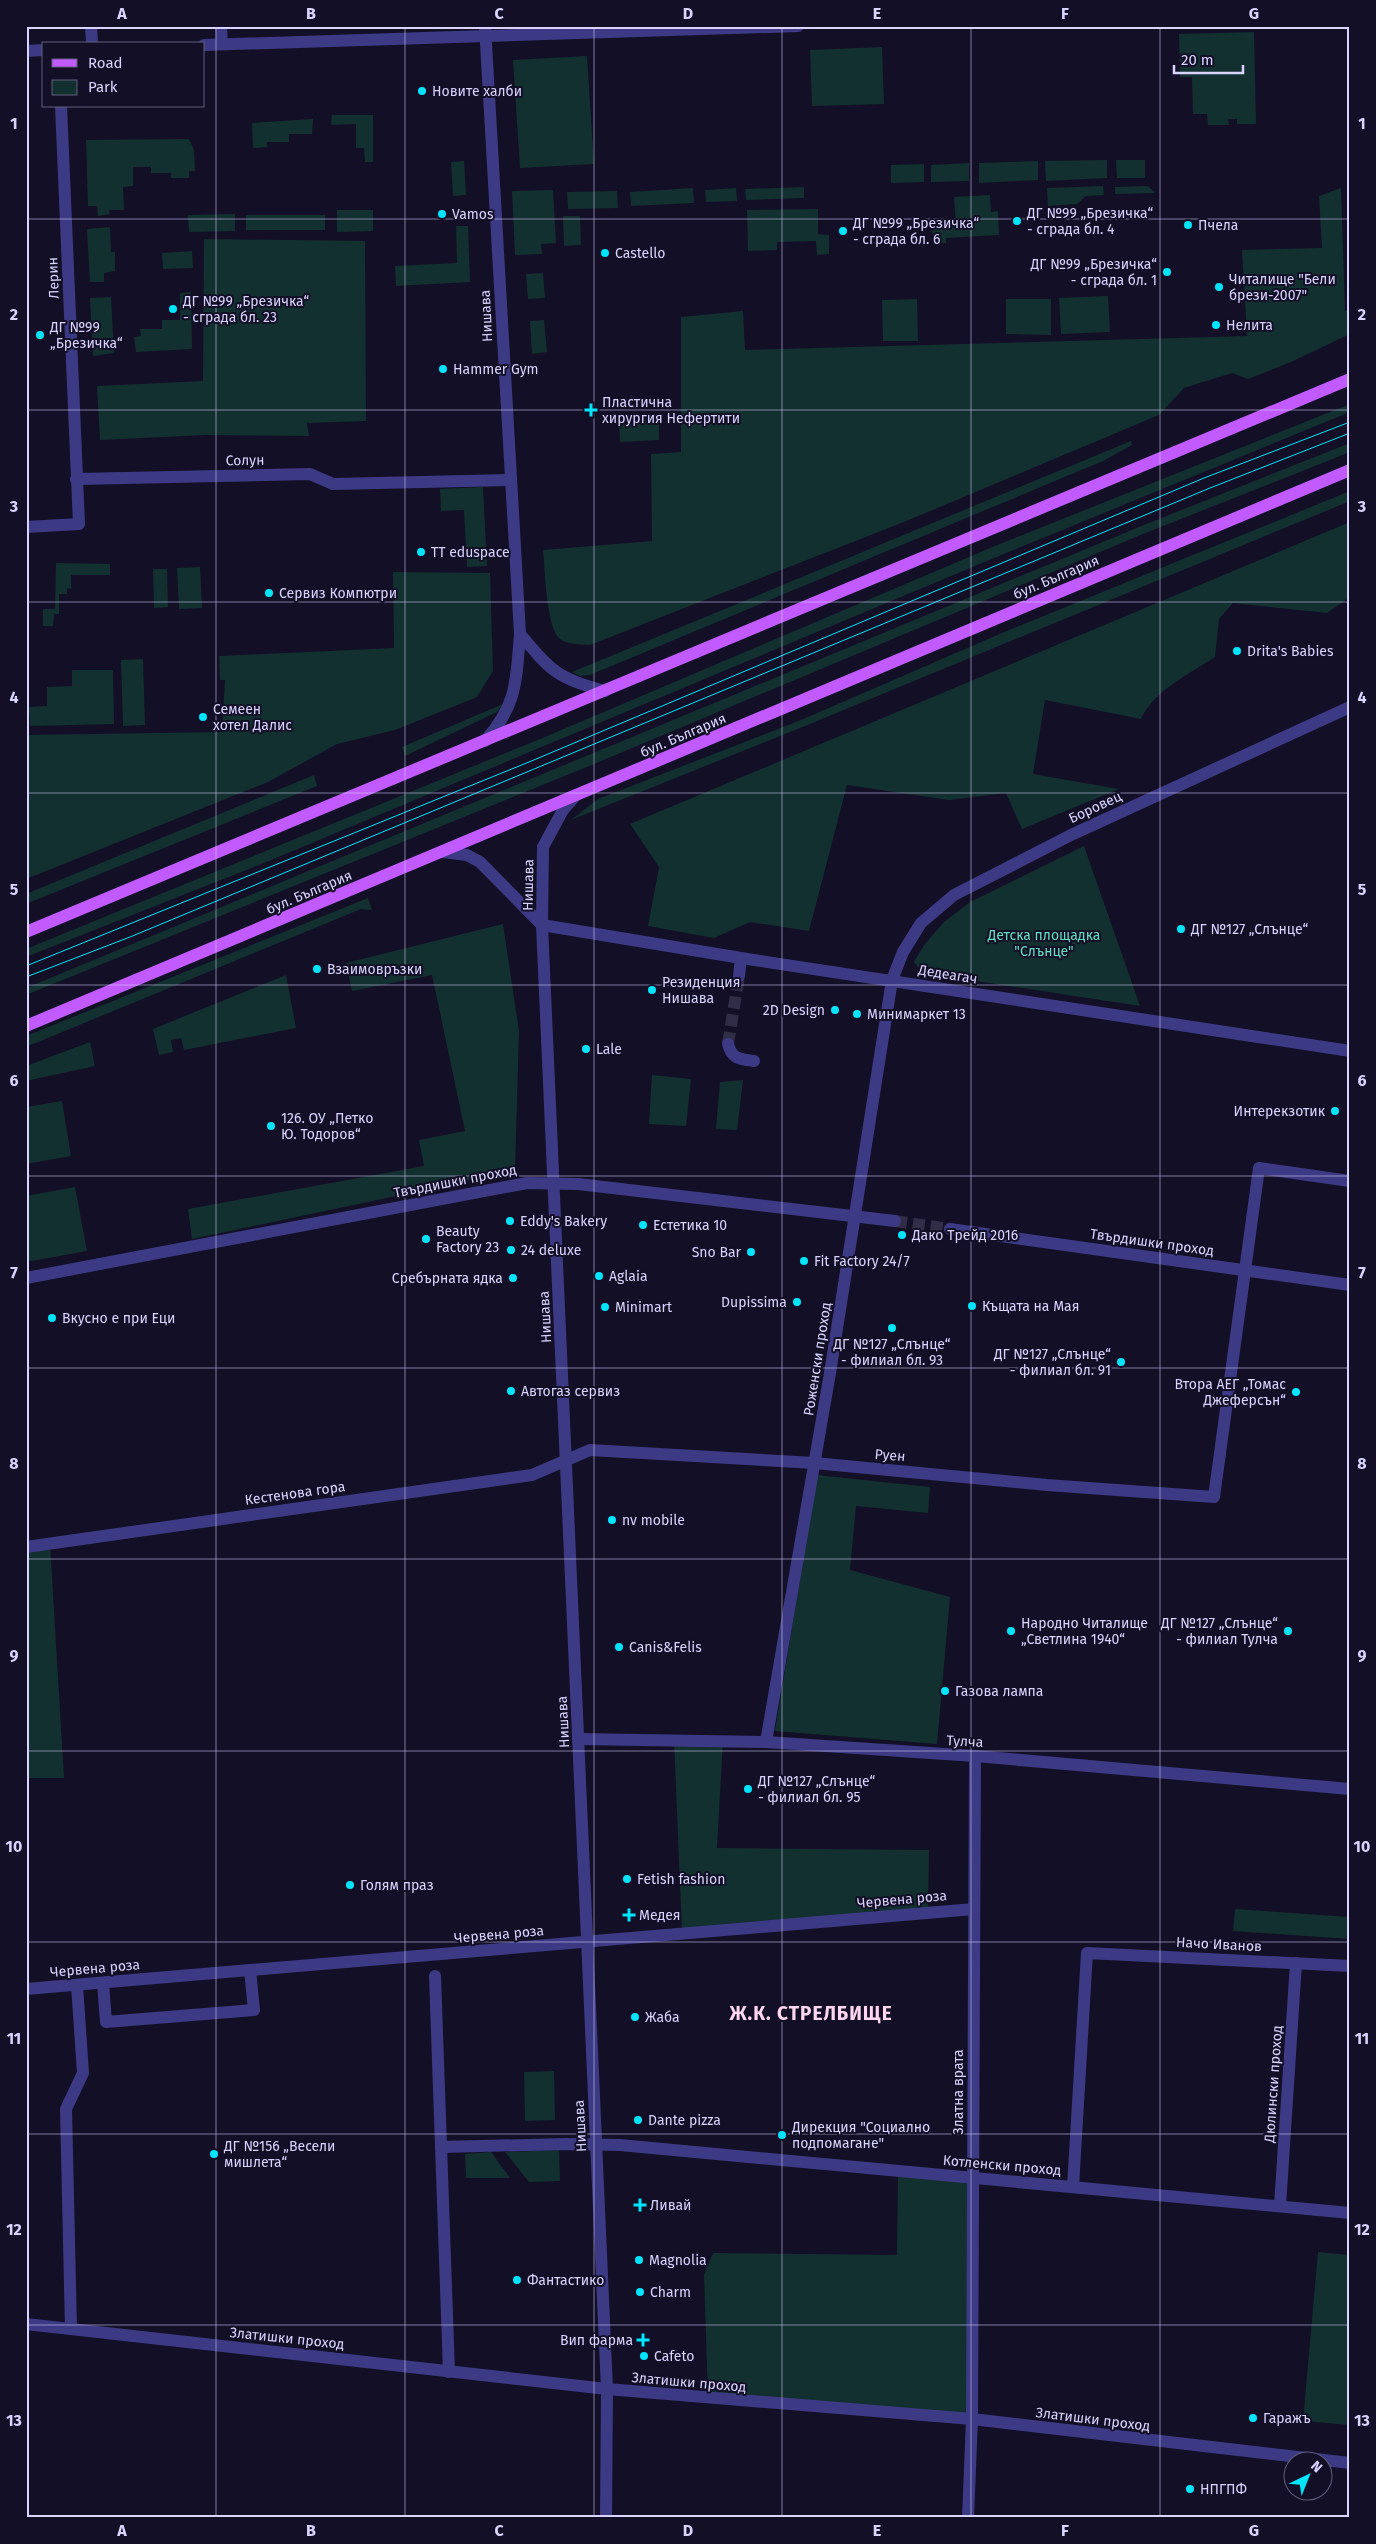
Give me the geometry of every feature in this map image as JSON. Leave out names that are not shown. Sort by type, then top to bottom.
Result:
[{"type":"main road","points":[[26,932],[1350,379]]},
{"type":"main road","name":"бул. България","points":[[26,1026],[1350,470]]},
{"type":"street","points":[[91,26],[92,42]]},
{"type":"street","points":[[221,26],[222,44]]},
{"type":"street","points":[[205,45],[486,31],[798,26]]},
{"type":"street","name":"Нишава","points":[[483,742],[498,726],[510,707],[516,687],[520,634],[486,31]]},
{"type":"street","points":[[26,51],[42,50]]},
{"type":"street","name":"Лерин","points":[[61,108],[76,479]]},
{"type":"street","name":"Солун","points":[[76,479],[310,474],[333,484],[510,480]]},
{"type":"street","points":[[26,527],[79,524],[76,479]]},
{"type":"street","points":[[520,634],[551,670],[573,683],[605,691]]},
{"type":"street","name":"Боровец","points":[[892,980],[903,952],[921,923],[954,894],[1071,835],[1350,707]]},
{"type":"street","name":"Нишава","points":[[576,795],[562,810],[544,847],[542,925],[608,2389],[606,2518]]},
{"type":"street","name":"Нишава","points":[[444,852],[467,855],[480,862],[542,925]]},
{"type":"street","name":"Дедеагач","points":[[542,925],[741,958],[1350,1050]]},
{"type":"street","points":[[738,976],[741,958]]},
{"type":"street","name":"Роженски проход","points":[[766,1742],[855,1216],[892,980]]},
{"type":"street","points":[[728,1044],[730,1053],[736,1059],[754,1061]]},
{"type":"street","points":[[1243,1270],[1259,1168],[1350,1182]]},
{"type":"street","name":"Твърдишки проход","points":[[26,1278],[527,1183],[588,1185],[895,1221]]},
{"type":"street","name":"Твърдишки проход","points":[[950,1229],[1350,1285]]},
{"type":"street","name":"Руен","points":[[566,1460],[590,1450],[814,1463],[1047,1485],[1214,1497],[1243,1270]]},
{"type":"street","name":"Кестенова гора","points":[[26,1547],[532,1475],[566,1460]]},
{"type":"street","name":"Тулча","points":[[578,1739],[766,1742],[975,1756],[1350,1789]]},
{"type":"street","name":"Златна врата","points":[[968,2518],[972,2420],[975,1756]]},
{"type":"street","name":"Червена роза","points":[[26,1989],[974,1908]]},
{"type":"street","name":"Начо Иванов","points":[[1072,2187],[1087,1953],[1350,1966]]},
{"type":"street","name":"Дюлински проход","points":[[1280,2206],[1296,1963]]},
{"type":"street","points":[[103,1983],[106,2022],[254,2010],[250,1970]]},
{"type":"street","points":[[435,1976],[449,2372]]},
{"type":"street","points":[[72,2329],[66,2109],[83,2073],[77,1985]]},
{"type":"street","name":"Котленски проход","points":[[441,2147],[596,2145],[1350,2212]]},
{"type":"street","name":"Златишки проход","points":[[26,2324],[608,2389],[972,2420],[1350,2463]]},
{"type":"green space","points":[[1254,32],[1256,124],[1237,124],[1237,119],[1228,119],[1229,125],[1208,125],[1207,114],[1193,114],[1192,77],[1180,77],[1179,34]]},
{"type":"green space","points":[[882,47],[884,104],[812,106],[810,50]]},
{"type":"green space","points":[[587,56],[594,164],[520,168],[513,60]]},
{"type":"green space","points":[[332,115],[373,115],[373,162],[365,162],[364,148],[356,148],[356,124],[331,125]]},
{"type":"green space","points":[[313,119],[312,134],[289,134],[289,142],[267,142],[267,147],[253,148],[252,123]]},
{"type":"green space","points":[[189,139],[194,150],[195,171],[189,171],[189,178],[171,178],[171,173],[151,173],[151,167],[133,167],[133,186],[123,187],[124,210],[109,210],[110,214],[98,216],[97,206],[88,206],[86,140]]},
{"type":"green space","points":[[1107,160],[1107,178],[1046,181],[1045,161]]},
{"type":"green space","points":[[1116,160],[1145,160],[1145,178],[1117,178]]},
{"type":"green space","points":[[464,161],[466,195],[453,196],[451,162]]},
{"type":"green space","points":[[1038,161],[1038,180],[979,183],[979,163]]},
{"type":"green space","points":[[969,163],[969,181],[931,182],[931,165]]},
{"type":"green space","points":[[924,164],[924,182],[891,183],[891,165]]},
{"type":"green space","points":[[1103,186],[1104,195],[1086,196],[1077,204],[1048,206],[1047,188]]},
{"type":"green space","points":[[1148,186],[1155,193],[1115,194],[1115,187]]},
{"type":"green space","points":[[804,187],[804,198],[746,200],[745,189]]},
{"type":"green space","points":[[693,188],[694,203],[631,206],[630,192]]},
{"type":"green space","points":[[736,188],[737,201],[706,202],[705,190]]},
{"type":"green space","points":[[1341,188],[1345,311],[1350,309],[1350,334],[1291,362],[1248,379],[1232,373],[1184,388],[1159,415],[904,522],[590,645],[567,642],[560,639],[555,633],[549,611],[543,550],[652,541],[651,454],[681,452],[681,317],[743,311],[745,350],[1247,336],[1242,250],[1322,248],[1319,196]]},
{"type":"green space","points":[[553,190],[556,243],[541,244],[542,254],[515,255],[512,191]]},
{"type":"green space","points":[[617,191],[618,208],[568,209],[567,192]]},
{"type":"green space","points":[[990,195],[991,212],[998,211],[999,235],[946,238],[946,243],[933,243],[932,226],[956,224],[954,197]]},
{"type":"green space","points":[[818,209],[818,234],[829,235],[829,254],[817,255],[816,241],[777,242],[777,250],[748,251],[747,210]]},
{"type":"green space","points":[[337,210],[373,210],[373,231],[337,232]]},
{"type":"green space","points":[[235,214],[235,231],[189,232],[188,215]]},
{"type":"green space","points":[[246,215],[325,215],[325,230],[246,230]]},
{"type":"green space","points":[[563,216],[580,216],[581,245],[564,246]]},
{"type":"green space","points":[[456,226],[468,226],[470,282],[396,286],[395,266],[457,263]]},
{"type":"green space","points":[[110,227],[111,252],[115,252],[115,271],[104,273],[104,282],[90,282],[87,229]]},
{"type":"green space","points":[[204,239],[365,241],[366,421],[307,423],[309,436],[205,435],[100,440],[97,386],[203,381]]},
{"type":"green space","points":[[192,251],[193,268],[163,269],[162,253]]},
{"type":"green space","points":[[543,273],[545,298],[528,299],[526,274]]},
{"type":"green space","points":[[191,292],[192,349],[136,352],[134,337],[141,336],[140,329],[162,329],[162,320],[180,320],[180,293]]},
{"type":"green space","points":[[1108,296],[1110,332],[1061,334],[1059,298]]},
{"type":"green space","points":[[111,297],[114,353],[93,356],[90,298]]},
{"type":"green space","points":[[917,299],[918,341],[883,341],[882,300]]},
{"type":"green space","points":[[1006,299],[1051,299],[1051,335],[1006,334]]},
{"type":"green space","points":[[544,320],[547,352],[532,354],[530,321]]},
{"type":"green space","points":[[1350,404],[1350,412],[999,556],[264,863],[26,957],[26,949],[540,739],[995,546]]},
{"type":"green space","points":[[659,418],[659,440],[620,442],[619,424],[639,424],[639,419]]},
{"type":"green space","points":[[1131,441],[1132,445],[1103,461],[590,675],[580,676],[572,672]]},
{"type":"green space","points":[[1350,443],[1350,452],[1143,534],[587,767],[26,995],[26,988],[1139,527]]},
{"type":"green space","points":[[483,487],[487,566],[467,567],[464,510],[441,511],[440,489]]},
{"type":"green space","points":[[1350,491],[1350,501],[805,726],[571,820],[598,799],[801,720],[1002,633]]},
{"type":"green space","points":[[1350,522],[1350,597],[1327,613],[1233,603],[1219,619],[1215,657],[1164,691],[1155,699],[1141,719],[1045,700],[1033,774],[1119,789],[1022,829],[1006,793],[949,800],[847,785],[809,931],[750,922],[714,938],[648,926],[659,867],[630,824]]},
{"type":"green space","points":[[56,563],[110,564],[110,575],[71,575],[71,589],[67,588],[67,594],[59,594],[59,614],[54,614],[53,626],[43,626],[43,609],[55,609]]},
{"type":"green space","points":[[200,567],[202,608],[179,609],[177,568]]},
{"type":"green space","points":[[153,569],[167,569],[168,607],[154,608]]},
{"type":"green space","points":[[393,572],[490,573],[493,671],[477,697],[395,730],[337,744],[268,782],[26,879],[26,735],[222,732],[225,680],[220,680],[219,656],[394,648]]},
{"type":"green space","points":[[143,659],[145,725],[123,726],[121,660]]},
{"type":"green space","points":[[72,670],[113,670],[114,724],[30,726],[29,707],[47,706],[47,687],[72,686]]},
{"type":"green space","points":[[503,704],[497,712],[405,756],[402,747]]},
{"type":"green space","points":[[314,775],[317,786],[26,904],[26,894]]},
{"type":"green space","name":"Детска площадка \"Слънце\"","points":[[1084,846],[1140,1006],[930,974],[922,972],[914,962],[924,945],[944,922],[970,902]]},
{"type":"green space","points":[[368,898],[372,910],[361,909],[26,1047],[26,1036]]},
{"type":"green space","points":[[503,924],[519,1031],[515,1171],[192,1239],[188,1209],[424,1166],[419,1140],[465,1131],[432,975],[352,991],[346,963]]},
{"type":"green space","points":[[286,975],[296,1028],[184,1050],[181,1038],[171,1040],[173,1052],[159,1055],[153,1029]]},
{"type":"green space","points":[[90,1042],[95,1066],[26,1081],[26,1066]]},
{"type":"green space","points":[[652,1075],[691,1079],[686,1126],[649,1124]]},
{"type":"green space","points":[[743,1080],[737,1130],[716,1129],[720,1082]]},
{"type":"green space","points":[[62,1101],[71,1156],[26,1164],[26,1107]]},
{"type":"green space","points":[[75,1187],[87,1251],[26,1262],[26,1196]]},
{"type":"green space","points":[[817,1475],[930,1487],[928,1513],[856,1506],[850,1570],[950,1597],[937,1744],[775,1731]]},
{"type":"green space","points":[[50,1543],[64,1778],[26,1778],[26,1547]]},
{"type":"green space","points":[[674,1740],[723,1741],[717,1848],[929,1850],[928,1912],[682,1933]]},
{"type":"green space","points":[[1235,1909],[1350,1917],[1350,1939],[1233,1931]]},
{"type":"green space","points":[[554,2071],[555,2120],[525,2121],[524,2072]]},
{"type":"green space","points":[[559,2150],[560,2181],[529,2182],[505,2152]]},
{"type":"green space","points":[[491,2152],[510,2178],[466,2178],[465,2154]]},
{"type":"green space","points":[[898,2171],[973,2178],[972,2419],[708,2398],[704,2275],[713,2253],[897,2255]]},
{"type":"green space","points":[[1318,2252],[1350,2255],[1350,2425],[1303,2421]]},
{"type":"tunnel","points":[[728,1044],[739,976]]},
{"type":"tunnel","points":[[895,1221],[950,1229]]},
{"type":"tram line","points":[[26,966],[529,762],[1204,478],[1350,422]]},
{"type":"tram line","points":[[26,977],[130,937],[1210,488],[1350,433]]},
{"type":"place","name":"Новите халби","points":[[422,91]]},
{"type":"place","name":"Vamos","points":[[442,214]]},
{"type":"place","name":"ДГ №99 „Брезичка“ - сграда бл. 4","points":[[1017,221]]},
{"type":"place","name":"Пчела","points":[[1188,225]]},
{"type":"place","name":"ДГ №99 „Брезичка“ - сграда бл. 6","points":[[843,231]]},
{"type":"place","name":"Castello","points":[[605,253]]},
{"type":"place","name":"ДГ №99 „Брезичка“ - сграда бл. 1","points":[[1167,272]]},
{"type":"place","name":"Читалище \"Бели брези-2007\"","points":[[1219,287]]},
{"type":"place","name":"ДГ №99 „Брезичка“ - сграда бл. 23","points":[[173,309]]},
{"type":"place","name":"Нелита","points":[[1216,325]]},
{"type":"place","name":"ДГ №99 „Брезичка“","points":[[40,335]]},
{"type":"place","name":"Hammer Gym","points":[[443,369]]},
{"type":"place","name":"Пластична хирургия Нефертити","points":[[591,410]]},
{"type":"place","name":"TT eduspace","points":[[421,552]]},
{"type":"place","name":"Сервиз Компютри","points":[[269,593]]},
{"type":"place","name":"Drita's Babies","points":[[1237,651]]},
{"type":"place","name":"Семеен хотел Далис","points":[[203,717]]},
{"type":"place","name":"ДГ №127 „Слънце“","points":[[1181,929]]},
{"type":"place","name":"Взаимовръзки","points":[[317,969]]},
{"type":"place","name":"Резиденция Нишава","points":[[652,990]]},
{"type":"place","name":"2D Design","points":[[835,1010]]},
{"type":"place","name":"Минимаркет 13","points":[[857,1014]]},
{"type":"place","name":"Lale","points":[[586,1049]]},
{"type":"place","name":"Интерекзотик","points":[[1335,1111]]},
{"type":"place","name":"126. ОУ „Петко Ю. Тодоров“","points":[[271,1126]]},
{"type":"place","name":"Eddy's Bakery","points":[[510,1221]]},
{"type":"place","name":"Естетика 10","points":[[643,1225]]},
{"type":"place","name":"Дако Трейд 2016","points":[[902,1235]]},
{"type":"place","name":"Beauty Factory 23","points":[[426,1239]]},
{"type":"place","name":"24 deluxe","points":[[511,1250]]},
{"type":"place","name":"Sno Bar","points":[[751,1252]]},
{"type":"place","name":"Fit Factory 24/7","points":[[804,1261]]},
{"type":"place","name":"Aglaia","points":[[599,1276]]},
{"type":"place","name":"Сребърната ядка","points":[[513,1278]]},
{"type":"place","name":"Dupissima","points":[[797,1302]]},
{"type":"place","name":"Къщата на Мая","points":[[972,1306]]},
{"type":"place","name":"Minimart","points":[[605,1307]]},
{"type":"place","name":"Вкусно е при Еци","points":[[52,1318]]},
{"type":"place","name":"ДГ №127 „Слънце“ - филиал бл. 93","points":[[892,1328]]},
{"type":"place","name":"ДГ №127 „Слънце“ - филиал бл. 91","points":[[1121,1362]]},
{"type":"place","name":"Автогаз сервиз","points":[[511,1391]]},
{"type":"place","name":"Втора АЕГ „Томас Джеферсън“","points":[[1296,1392]]},
{"type":"place","name":"nv mobile","points":[[612,1520]]},
{"type":"place","name":"Народно Читалище „Светлина 1940“","points":[[1011,1631]]},
{"type":"place","name":"ДГ №127 „Слънце“ - филиал Тулча","points":[[1288,1631]]},
{"type":"place","name":"Canis&Felis","points":[[619,1647]]},
{"type":"place","name":"Газова лампа","points":[[945,1691]]},
{"type":"place","name":"ДГ №127 „Слънце“ - филиал бл. 95","points":[[748,1789]]},
{"type":"place","name":"Fetish fashion","points":[[627,1879]]},
{"type":"place","name":"Голям праз","points":[[350,1885]]},
{"type":"place","name":"Медея","points":[[629,1915]]},
{"type":"place","name":"Жаба","points":[[635,2017]]},
{"type":"place","name":"Dante pizza","points":[[638,2120]]},
{"type":"place","name":"Дирекция \"Социално подпомагане\"","points":[[782,2135]]},
{"type":"place","name":"ДГ №156 „Весели мишлета“","points":[[214,2154]]},
{"type":"place","name":"Ливай","points":[[640,2205]]},
{"type":"place","name":"Magnolia","points":[[639,2260]]},
{"type":"place","name":"Фантастико","points":[[517,2280]]},
{"type":"place","name":"Charm","points":[[640,2292]]},
{"type":"place","name":"Вип фарма","points":[[643,2340]]},
{"type":"place","name":"Cafeto","points":[[644,2356]]},
{"type":"place","name":"Гаражъ","points":[[1253,2418]]},
{"type":"place","name":"НПГПФ","points":[[1190,2489]]},
{"type":"district","name":"Ж.К. СТРЕЛБИЩЕ","points":[[811,2013]]}]
